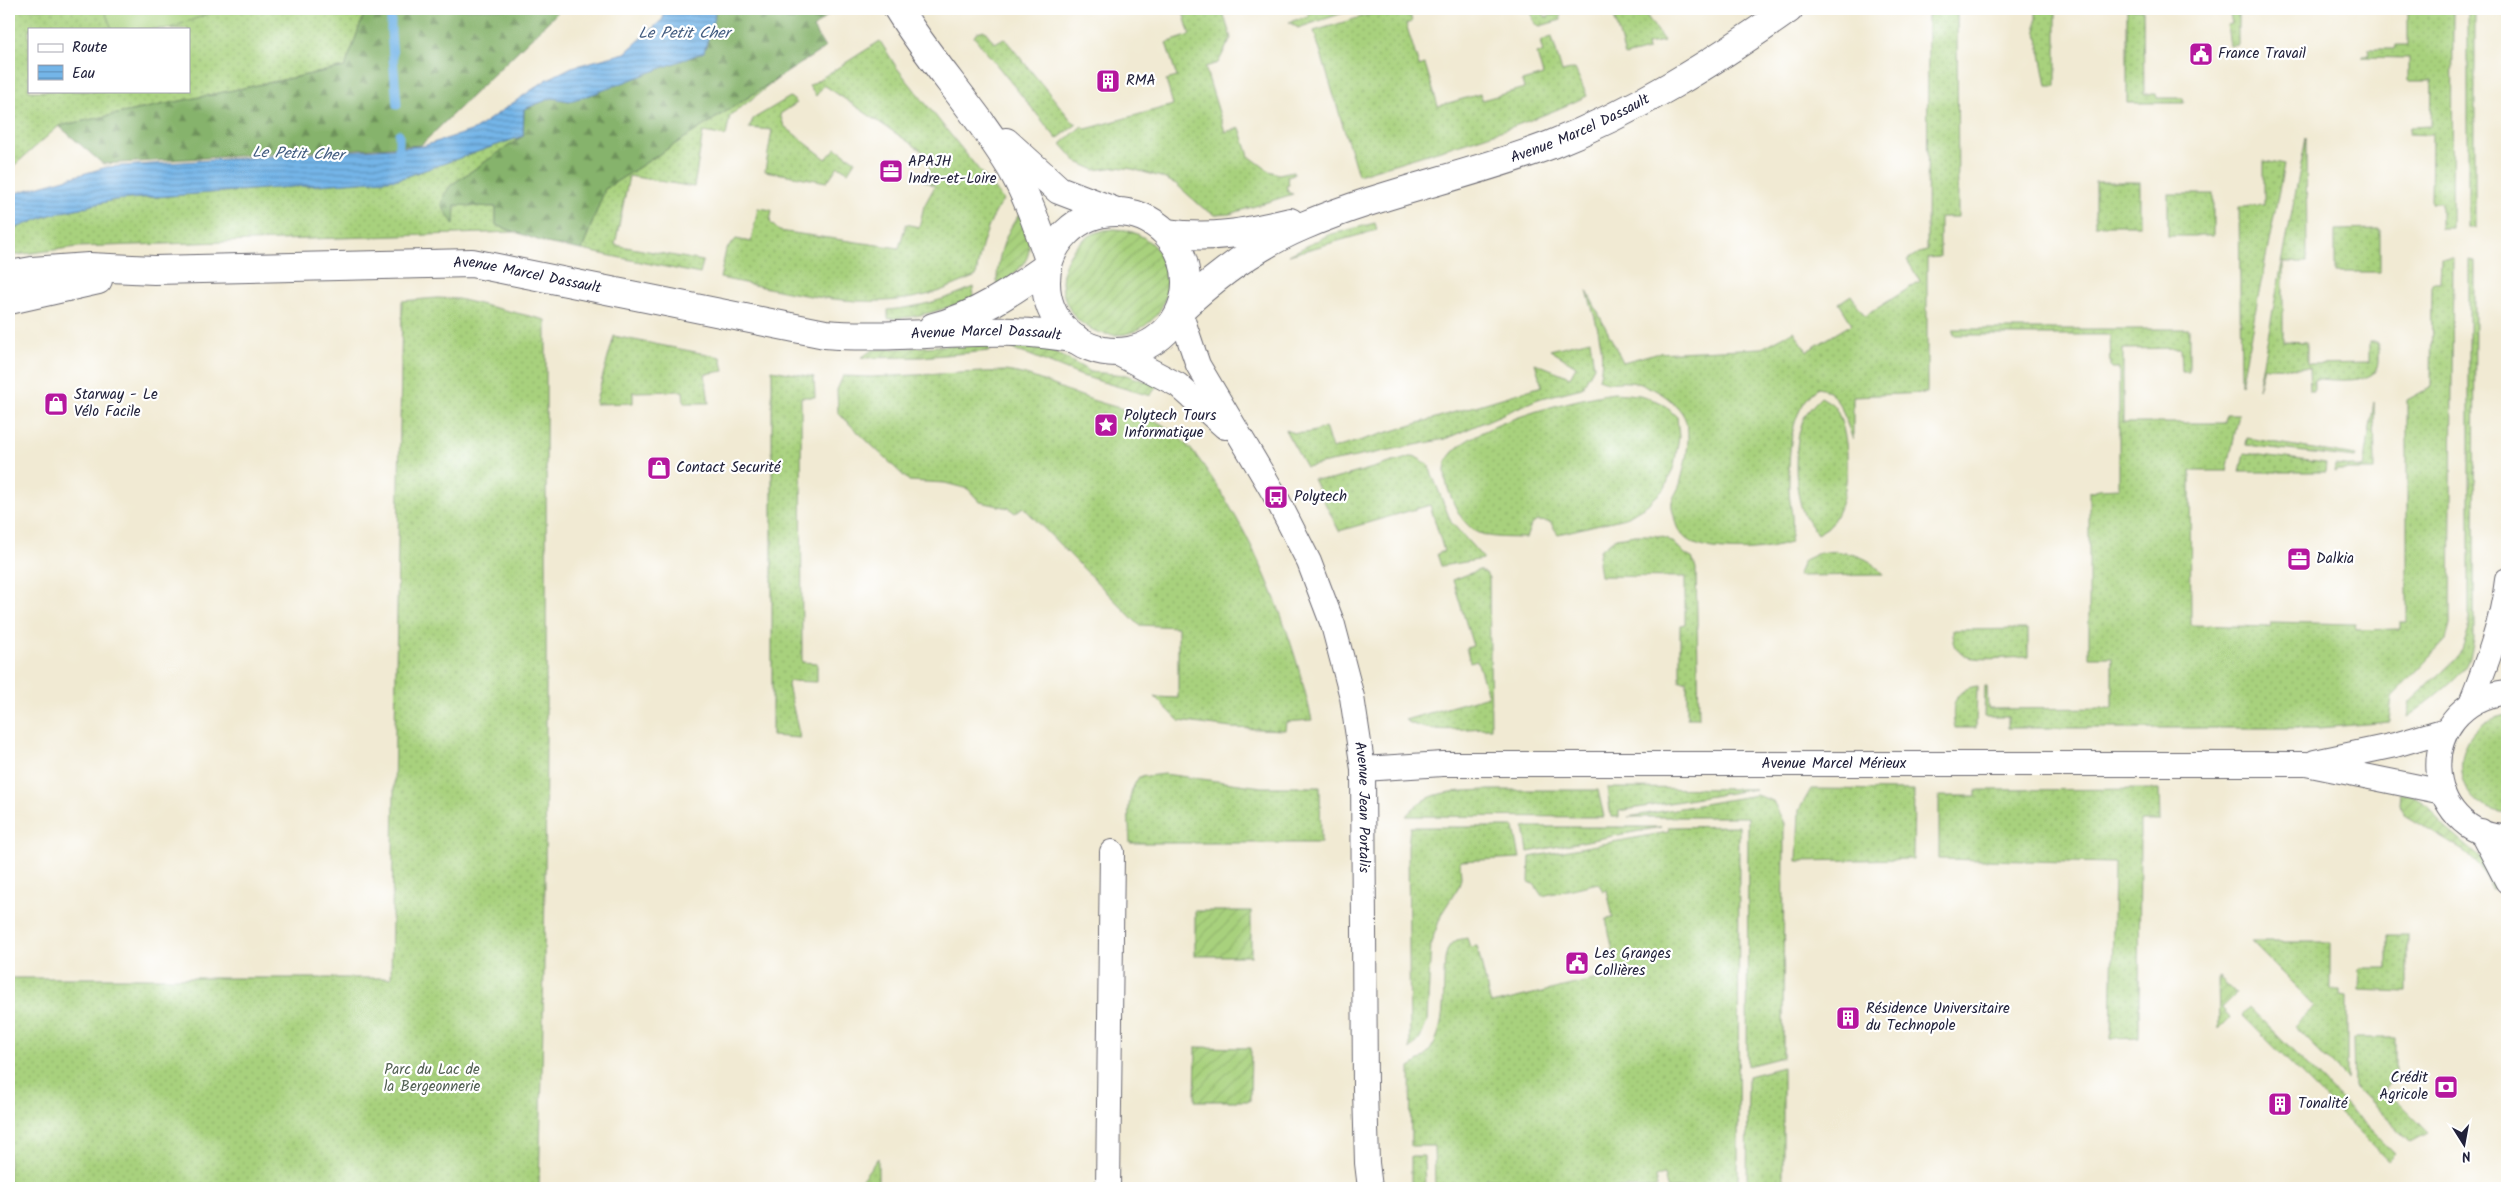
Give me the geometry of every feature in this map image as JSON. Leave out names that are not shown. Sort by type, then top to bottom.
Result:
[{"type":"street","points":[[898,9],[928,53],[964,98],[1012,169],[1032,208],[1048,263]]},
{"type":"street","name":"Avenue Marcel Dassault","points":[[1167,233],[1223,236],[1352,207],[1482,168],[1579,133],[1666,89],[1789,9]]},
{"type":"street","points":[[964,98],[1023,159],[1059,190],[1114,212],[1143,217],[1167,233],[1179,249],[1186,269],[1187,289],[1181,310],[1171,326],[1155,340],[1136,349],[1116,352],[1095,348],[1076,339],[1059,323],[1051,307],[1046,290],[1048,263],[1054,249],[1068,230],[1095,215],[1114,212]]},
{"type":"street","name":"Avenue Marcel Dassault","points":[[1181,310],[1216,277],[1278,238],[1352,207]]},
{"type":"street","name":"Avenue Marcel Dassault","points":[[9,276],[63,268],[154,270],[472,263],[825,334],[1043,333],[1076,339]]},
{"type":"street","name":"Avenue Marcel Dassault","points":[[895,335],[936,326],[957,319],[1011,292],[1048,263]]},
{"type":"street","name":"Avenue Marcel Dassault","points":[[9,300],[93,280],[154,270]]},
{"type":"street","name":"Avenue Jean Portalis","points":[[1181,310],[1198,365],[1293,528],[1322,594],[1350,686],[1363,769],[1365,1098],[1370,1188]]},
{"type":"street","name":"Avenue Jean Portalis","points":[[1116,352],[1178,385],[1222,424],[1247,450]]},
{"type":"street","points":[[2470,703],[2494,646],[2504,606],[2507,580]]},
{"type":"street","points":[[2507,692],[2492,694],[2470,703],[2456,715],[2446,730],[2439,750],[2438,771],[2443,792],[2452,808],[2465,821],[2481,831],[2507,836]]},
{"type":"street","name":"Avenue Marcel Mérieux","points":[[2306,764],[2394,745],[2446,730]]},
{"type":"street","name":"Avenue Marcel Mérieux","points":[[1363,769],[1443,764],[2306,764],[2443,792]]},
{"type":"street","points":[[2481,831],[2507,882]]},
{"type":"street","points":[[1108,1188],[1112,852]]},
{"type":"green space","points":[[9,9],[366,9],[345,67],[59,126],[9,170]]},
{"type":"green space","points":[[104,9],[221,9],[171,28],[112,28]]},
{"type":"green space","points":[[366,9],[561,9],[421,145],[103,164],[59,126],[345,67]]},
{"type":"green space","points":[[714,9],[835,9],[813,28],[825,48],[605,189],[582,250],[546,243],[496,225],[496,207],[455,205],[454,225],[442,206],[444,195],[451,185],[523,136],[524,109],[552,98],[570,101],[715,15]]},
{"type":"green space","points":[[1182,9],[1222,9],[1231,38],[1218,63],[1205,67],[1225,132],[1240,128],[1249,156],[1269,171],[1279,174],[1293,171],[1294,174],[1287,176],[1289,185],[1286,186],[1289,193],[1293,194],[1230,214],[1215,215],[1203,208],[1176,184],[1161,177],[1132,169],[1116,167],[1095,170],[1077,162],[1061,144],[1082,126],[1086,129],[1173,105],[1166,80],[1177,77],[1166,43],[1190,35]]},
{"type":"green space","points":[[1307,9],[1355,9],[1298,28],[1289,22],[1309,16]]},
{"type":"green space","points":[[1388,9],[1409,9],[1412,22],[1406,24],[1419,66],[1425,64],[1438,106],[1480,94],[1482,100],[1524,88],[1522,81],[1543,75],[1537,54],[1543,52],[1540,41],[1552,37],[1562,72],[1575,69],[1587,96],[1503,130],[1358,175],[1314,31]]},
{"type":"green space","points":[[1523,9],[1542,9],[1545,17],[1560,13],[1561,20],[1540,26],[1535,24],[1530,10],[1524,12]]},
{"type":"green space","points":[[1612,9],[1642,9],[1664,41],[1647,44],[1648,50],[1625,56]]},
{"type":"green space","points":[[1928,9],[1957,9],[1958,217],[1940,217],[1940,257],[1927,258],[1927,393],[1853,396],[1853,440],[1841,407],[1830,391],[1818,388],[1808,397],[1801,408],[1792,434],[1789,489],[1792,521],[1789,543],[1771,548],[1742,551],[1699,546],[1682,535],[1676,524],[1672,505],[1680,484],[1686,458],[1688,438],[1686,420],[1672,402],[1651,388],[1636,383],[1610,382],[1599,379],[1602,357],[1601,346],[1587,291],[1623,362],[1656,353],[1762,348],[1794,331],[1807,351],[1852,324],[1839,303],[1851,295],[1865,316],[1920,281],[1907,260],[1918,253],[1927,251]]},
{"type":"green space","points":[[2036,9],[2056,9],[2056,86],[2047,86],[2036,27]]},
{"type":"green space","points":[[2127,9],[2143,9],[2144,94],[2156,94],[2157,98],[2183,98],[2184,103],[2127,103]]},
{"type":"green space","points":[[2229,9],[2238,9],[2238,45],[2230,46],[2227,25],[2232,24]]},
{"type":"green space","points":[[2408,9],[2453,9],[2452,228],[2441,228],[2441,203],[2431,203],[2432,135],[2409,134],[2410,127],[2431,126],[2432,81],[2408,81],[2408,58],[2363,57],[2363,55],[2369,55],[2368,49],[2395,49],[2396,45],[2408,45]]},
{"type":"green space","points":[[2468,9],[2475,9],[2475,228],[2468,228]]},
{"type":"green space","points":[[984,30],[995,43],[1004,38],[1072,121],[1077,124],[1057,139],[974,37],[977,32]]},
{"type":"green space","points":[[880,41],[897,68],[1003,200],[985,236],[976,276],[943,290],[922,296],[872,301],[821,298],[720,278],[726,250],[736,239],[751,242],[758,208],[772,210],[770,222],[779,231],[899,248],[906,224],[919,227],[924,206],[935,186],[923,180],[934,159],[824,85],[816,96],[809,86]]},
{"type":"green space","points":[[780,77],[730,116],[726,136],[703,132],[694,187],[629,176],[615,245],[703,261],[700,274],[582,250],[605,189]]},
{"type":"green space","points":[[790,97],[797,103],[780,114],[784,126],[826,159],[836,148],[855,161],[848,172],[838,166],[827,182],[765,171],[772,130],[749,128],[753,119]]},
{"type":"green space","points":[[523,136],[451,185],[454,224],[455,205],[496,207],[496,225],[514,232],[77,247],[9,256],[9,233],[13,229],[50,215],[114,200],[399,179]]},
{"type":"green space","points":[[2306,138],[2307,262],[2283,262],[2283,341],[2307,342],[2307,364],[2369,363],[2369,342],[2376,342],[2379,348],[2379,361],[2377,369],[2371,375],[2363,378],[2353,380],[2314,379],[2314,391],[2310,391],[2309,368],[2264,367],[2258,389]]},
{"type":"green space","points":[[2264,161],[2284,165],[2241,385],[2239,206],[2264,205]]},
{"type":"green space","points":[[2095,182],[2140,182],[2140,225],[2095,225]]},
{"type":"green space","points":[[2168,194],[2213,194],[2213,236],[2168,236]]},
{"type":"green space","points":[[1023,210],[1028,237],[1028,254],[1025,262],[1019,269],[997,287],[998,266],[1003,246],[1011,227]]},
{"type":"green space","points":[[1375,223],[1377,230],[1289,255],[1328,235]]},
{"type":"green space","points":[[1115,229],[1135,233],[1152,245],[1164,262],[1168,282],[1164,302],[1152,319],[1135,331],[1115,335],[1095,331],[1078,319],[1066,302],[1062,282],[1066,262],[1078,245],[1095,233]]},
{"type":"green space","points":[[2380,229],[2380,272],[2335,272],[2335,230]]},
{"type":"green space","points":[[2441,258],[2453,258],[2450,624],[2446,640],[2392,697],[2389,722],[2319,728],[2008,728],[2008,717],[1984,717],[1985,686],[1987,686],[1988,709],[2112,708],[2112,657],[2089,657],[2089,492],[2099,489],[2119,488],[2119,368],[2111,368],[2110,335],[1954,335],[1954,329],[2189,329],[2189,372],[2182,372],[2181,348],[2123,349],[2123,423],[2225,423],[2226,414],[2239,414],[2227,471],[2190,471],[2191,625],[2270,627],[2271,622],[2355,624],[2356,630],[2400,629],[2400,622],[2407,622],[2407,400],[2431,387],[2432,283],[2440,283]]},
{"type":"green space","points":[[2469,260],[2475,261],[2474,640],[2469,660],[2458,676],[2407,717],[2410,701],[2454,660],[2462,650],[2469,628]]},
{"type":"green space","points":[[973,287],[974,297],[953,305],[921,315],[888,319],[888,310],[932,302]]},
{"type":"green space","name":"Parc du Lac de la Bergeonnerie","points":[[437,298],[458,299],[546,320],[545,863],[539,1188],[9,1188],[9,978],[391,978],[402,301]]},
{"type":"green space","points":[[614,336],[721,357],[724,371],[705,374],[709,403],[684,403],[683,391],[633,392],[633,403],[595,404]]},
{"type":"green space","points":[[1009,340],[1044,346],[1091,372],[1126,375],[1157,385],[1151,395],[1147,395],[1082,376],[1027,354],[1017,352],[1011,347]]},
{"type":"green space","points":[[1590,340],[1594,367],[1582,388],[1538,399],[1445,439],[1306,467],[1285,430],[1305,433],[1325,427],[1332,449],[1542,386],[1535,363],[1570,377],[1576,366],[1550,350]]},
{"type":"green space","points":[[989,343],[990,351],[921,357],[861,358],[872,350]]},
{"type":"green space","points":[[772,370],[814,377],[815,397],[801,397],[802,662],[817,663],[817,682],[789,681],[788,685],[800,738],[772,736]]},
{"type":"green space","points":[[1005,371],[1035,378],[1095,401],[1149,418],[1177,435],[1197,456],[1235,516],[1264,572],[1296,659],[1312,720],[1286,722],[1285,730],[1231,728],[1179,721],[1155,697],[1178,698],[1178,627],[1139,625],[1023,507],[1015,513],[1009,508],[980,502],[968,489],[945,483],[909,481],[838,413],[837,390],[843,376],[871,377]]},
{"type":"green space","points":[[1614,393],[1640,395],[1662,403],[1677,417],[1679,437],[1674,466],[1665,488],[1648,504],[1625,518],[1558,534],[1550,522],[1537,521],[1531,525],[1526,538],[1492,537],[1475,531],[1468,525],[1454,504],[1447,487],[1445,474],[1446,462],[1460,445],[1478,434],[1525,415],[1575,401]]},
{"type":"green space","points":[[1821,397],[1835,407],[1841,422],[1845,436],[1847,468],[1846,484],[1837,513],[1829,526],[1817,534],[1805,517],[1801,505],[1798,494],[1796,458],[1802,422],[1809,410]]},
{"type":"green space","points":[[2374,401],[2375,470],[2338,470],[2334,472],[2335,465],[2364,468]]},
{"type":"green space","points":[[2247,438],[2356,456],[2355,458],[2246,445]]},
{"type":"green space","points":[[2244,453],[2326,463],[2325,472],[2240,472]]},
{"type":"green space","points":[[1414,456],[1428,464],[1451,522],[1484,559],[1441,566],[1437,554],[1444,551],[1430,505],[1339,531],[1313,479],[1331,480]]},
{"type":"green space","points":[[1635,535],[1656,536],[1670,540],[1692,558],[1696,568],[1699,718],[1687,718],[1687,681],[1680,681],[1680,625],[1685,624],[1685,577],[1600,576],[1598,563],[1600,550],[1616,538]]},
{"type":"green space","points":[[1835,551],[1868,561],[1883,575],[1797,576],[1804,560],[1819,553]]},
{"type":"green space","points":[[1479,570],[1486,573],[1489,578],[1491,728],[1435,729],[1414,725],[1405,720],[1488,696],[1477,660],[1470,662],[1466,648],[1473,646],[1453,580]]},
{"type":"green space","points":[[2028,629],[2028,657],[1985,659],[1968,657],[1958,650],[1953,637],[1953,630]]},
{"type":"green space","points":[[1977,686],[1976,728],[1955,728],[1953,713],[1958,695],[1969,688]]},
{"type":"green space","points":[[2507,715],[2507,813],[2487,808],[2473,797],[2465,783],[2462,766],[2464,749],[2473,734],[2487,722]]},
{"type":"green space","points":[[1164,774],[1262,787],[1320,787],[1321,843],[1130,843],[1129,809],[1135,784],[1139,777]]},
{"type":"green space","points":[[1607,788],[1755,789],[1619,811],[1619,817],[1611,817]]},
{"type":"green space","points":[[1811,789],[1914,790],[1913,859],[1797,861],[1799,810]]},
{"type":"green space","points":[[2159,789],[2160,821],[2140,821],[2139,1038],[2111,1039],[2114,863],[1939,859],[1939,796],[1976,796],[1976,790]]},
{"type":"green space","points":[[1485,790],[1598,790],[1604,817],[1406,816],[1415,807],[1432,796],[1452,792]]},
{"type":"green space","points":[[2401,792],[2414,797],[2430,807],[2441,824],[2482,859],[2500,888],[2492,888],[2480,867],[2465,852],[2404,815],[2400,804]]},
{"type":"green space","points":[[1756,795],[1773,801],[1784,823],[1783,1057],[1747,1066],[1748,817],[1628,817]]},
{"type":"green space","points":[[1739,826],[1738,1188],[1667,1188],[1664,1175],[1655,1177],[1657,1188],[1495,1188],[1496,1179],[1487,1178],[1486,1188],[1435,1188],[1434,1146],[1411,1146],[1410,1067],[1422,1059],[1430,1050],[1440,1027],[1445,959],[1450,945],[1457,940],[1467,938],[1470,947],[1477,946],[1491,1004],[1618,974],[1606,919],[1613,918],[1607,890],[1603,891],[1598,883],[1542,896],[1534,884],[1529,882],[1530,857],[1668,832],[1669,827]]},
{"type":"green space","points":[[1410,827],[1514,827],[1520,858],[1460,861],[1461,878],[1459,886],[1442,913],[1431,943],[1427,1022],[1420,1039],[1410,1050],[1408,847]]},
{"type":"green space","points":[[1524,827],[1661,827],[1528,852]]},
{"type":"green space","points":[[1195,911],[1251,911],[1251,956],[1195,956]]},
{"type":"green space","points":[[2388,935],[2407,935],[2407,992],[2359,990],[2360,968],[2388,968]]},
{"type":"green space","points":[[2251,942],[2330,942],[2330,990],[2340,990],[2340,996],[2347,997],[2347,1079],[2294,1026],[2315,1006]]},
{"type":"green space","points":[[2218,976],[2236,993],[2221,1008],[2230,1018],[2219,1029]]},
{"type":"green space","points":[[2249,1007],[2395,1154],[2388,1161],[2242,1015]]},
{"type":"green space","points":[[2353,1038],[2395,1038],[2395,1077],[2385,1090],[2428,1133],[2411,1142],[2354,1086]]},
{"type":"green space","points":[[1196,1047],[1251,1048],[1250,1101],[1195,1101]]},
{"type":"green space","points":[[1783,1067],[1783,1188],[1747,1188],[1748,1076]]},
{"type":"green space","points":[[1411,1156],[1424,1156],[1425,1188],[1411,1188]]},
{"type":"green space","points":[[878,1158],[878,1188],[855,1188]]},
{"type":"water","name":"Le Petit Cher","points":[[663,9],[714,9],[715,15],[704,52],[596,93],[570,101],[552,98],[524,109],[523,136],[399,179],[114,200],[50,215],[13,229],[9,233],[9,195],[107,167],[423,146],[474,130],[546,80],[572,67],[625,53],[663,19]]},
{"type":"waterway","points":[[391,9],[397,105]]},
{"type":"waterway","points":[[399,134],[399,159]]},
{"type":"place","name":"France Travail","points":[[2201,54]]},
{"type":"place","name":"RMA","points":[[1108,81]]},
{"type":"place","name":"APAJH Indre-et-Loire","points":[[891,171]]},
{"type":"place","name":"Starway - Le Vélo Facile","points":[[56,404]]},
{"type":"place","name":"Polytech Tours Informatique","points":[[1106,425]]},
{"type":"place","name":"Contact Securité","points":[[659,468]]},
{"type":"place","name":"Polytech","points":[[1276,497]]},
{"type":"place","name":"Dalkia","points":[[2299,559]]},
{"type":"place","name":"Les Granges Collières","points":[[1577,963]]},
{"type":"place","name":"Résidence Universitaire du Technopole","points":[[1848,1018]]},
{"type":"place","name":"Crédit Agricole","points":[[2446,1087]]},
{"type":"place","name":"Tonalité","points":[[2280,1104]]}]
